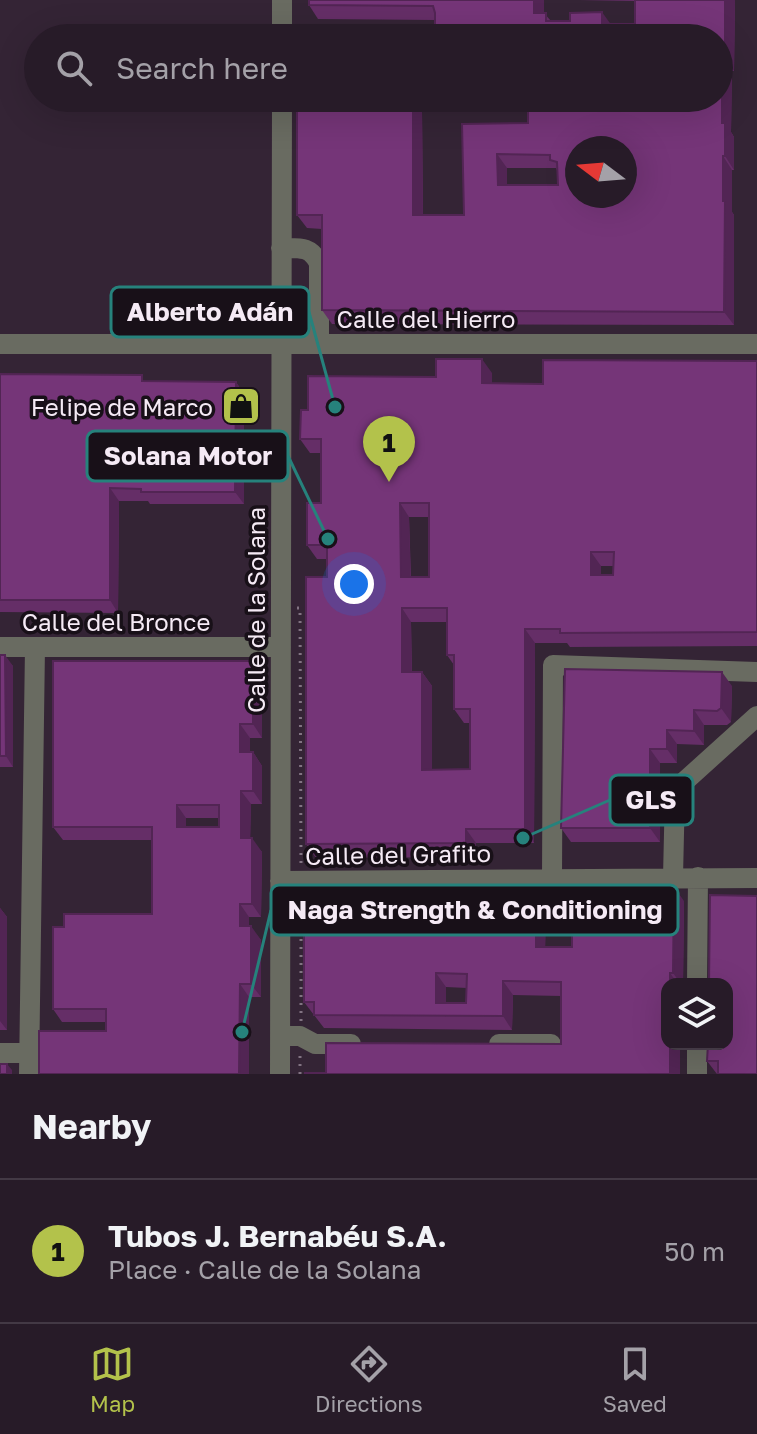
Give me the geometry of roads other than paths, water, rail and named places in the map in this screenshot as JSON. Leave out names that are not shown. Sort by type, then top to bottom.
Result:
[{"type":"street","points":[[282,0],[282,24]]},
{"type":"street","name":"Calle de la Solana","points":[[280,1074],[290,1036],[280,881],[282,112]]},
{"type":"street","points":[[281,248],[305,249],[314,253],[319,263],[319,344]]},
{"type":"street","name":"Calle del Hierro","points":[[0,344],[757,344]]},
{"type":"street","name":"Calle del Bronce","points":[[0,647],[281,647]]},
{"type":"street","points":[[29,1074],[35,647]]},
{"type":"street","points":[[552,878],[553,665],[757,672]]},
{"type":"street","points":[[673,877],[675,790],[757,716]]},
{"type":"street","points":[[697,978],[698,877]]},
{"type":"street","name":"Calle del Grafito","points":[[280,881],[757,878]]},
{"type":"street","points":[[290,1036],[315,1044],[363,1044]]},
{"type":"street","points":[[473,1044],[551,1044]]},
{"type":"street","points":[[697,1050],[697,1074]]},
{"type":"street","points":[[0,1053],[29,1053]]},
{"type":"place","name":"Felipe de Marco","points":[[241,406]]},
{"type":"place","name":"Alberto Adán","points":[[335,407]]},
{"type":"place","name":"Tubos J. Bernabéu S.A.","points":[[389,482]]},
{"type":"place","name":"Solana Motor","points":[[328,539]]},
{"type":"place","name":"GLS","points":[[523,838]]},
{"type":"place","name":"Naga Strength & Conditioning","points":[[242,1032]]}]
